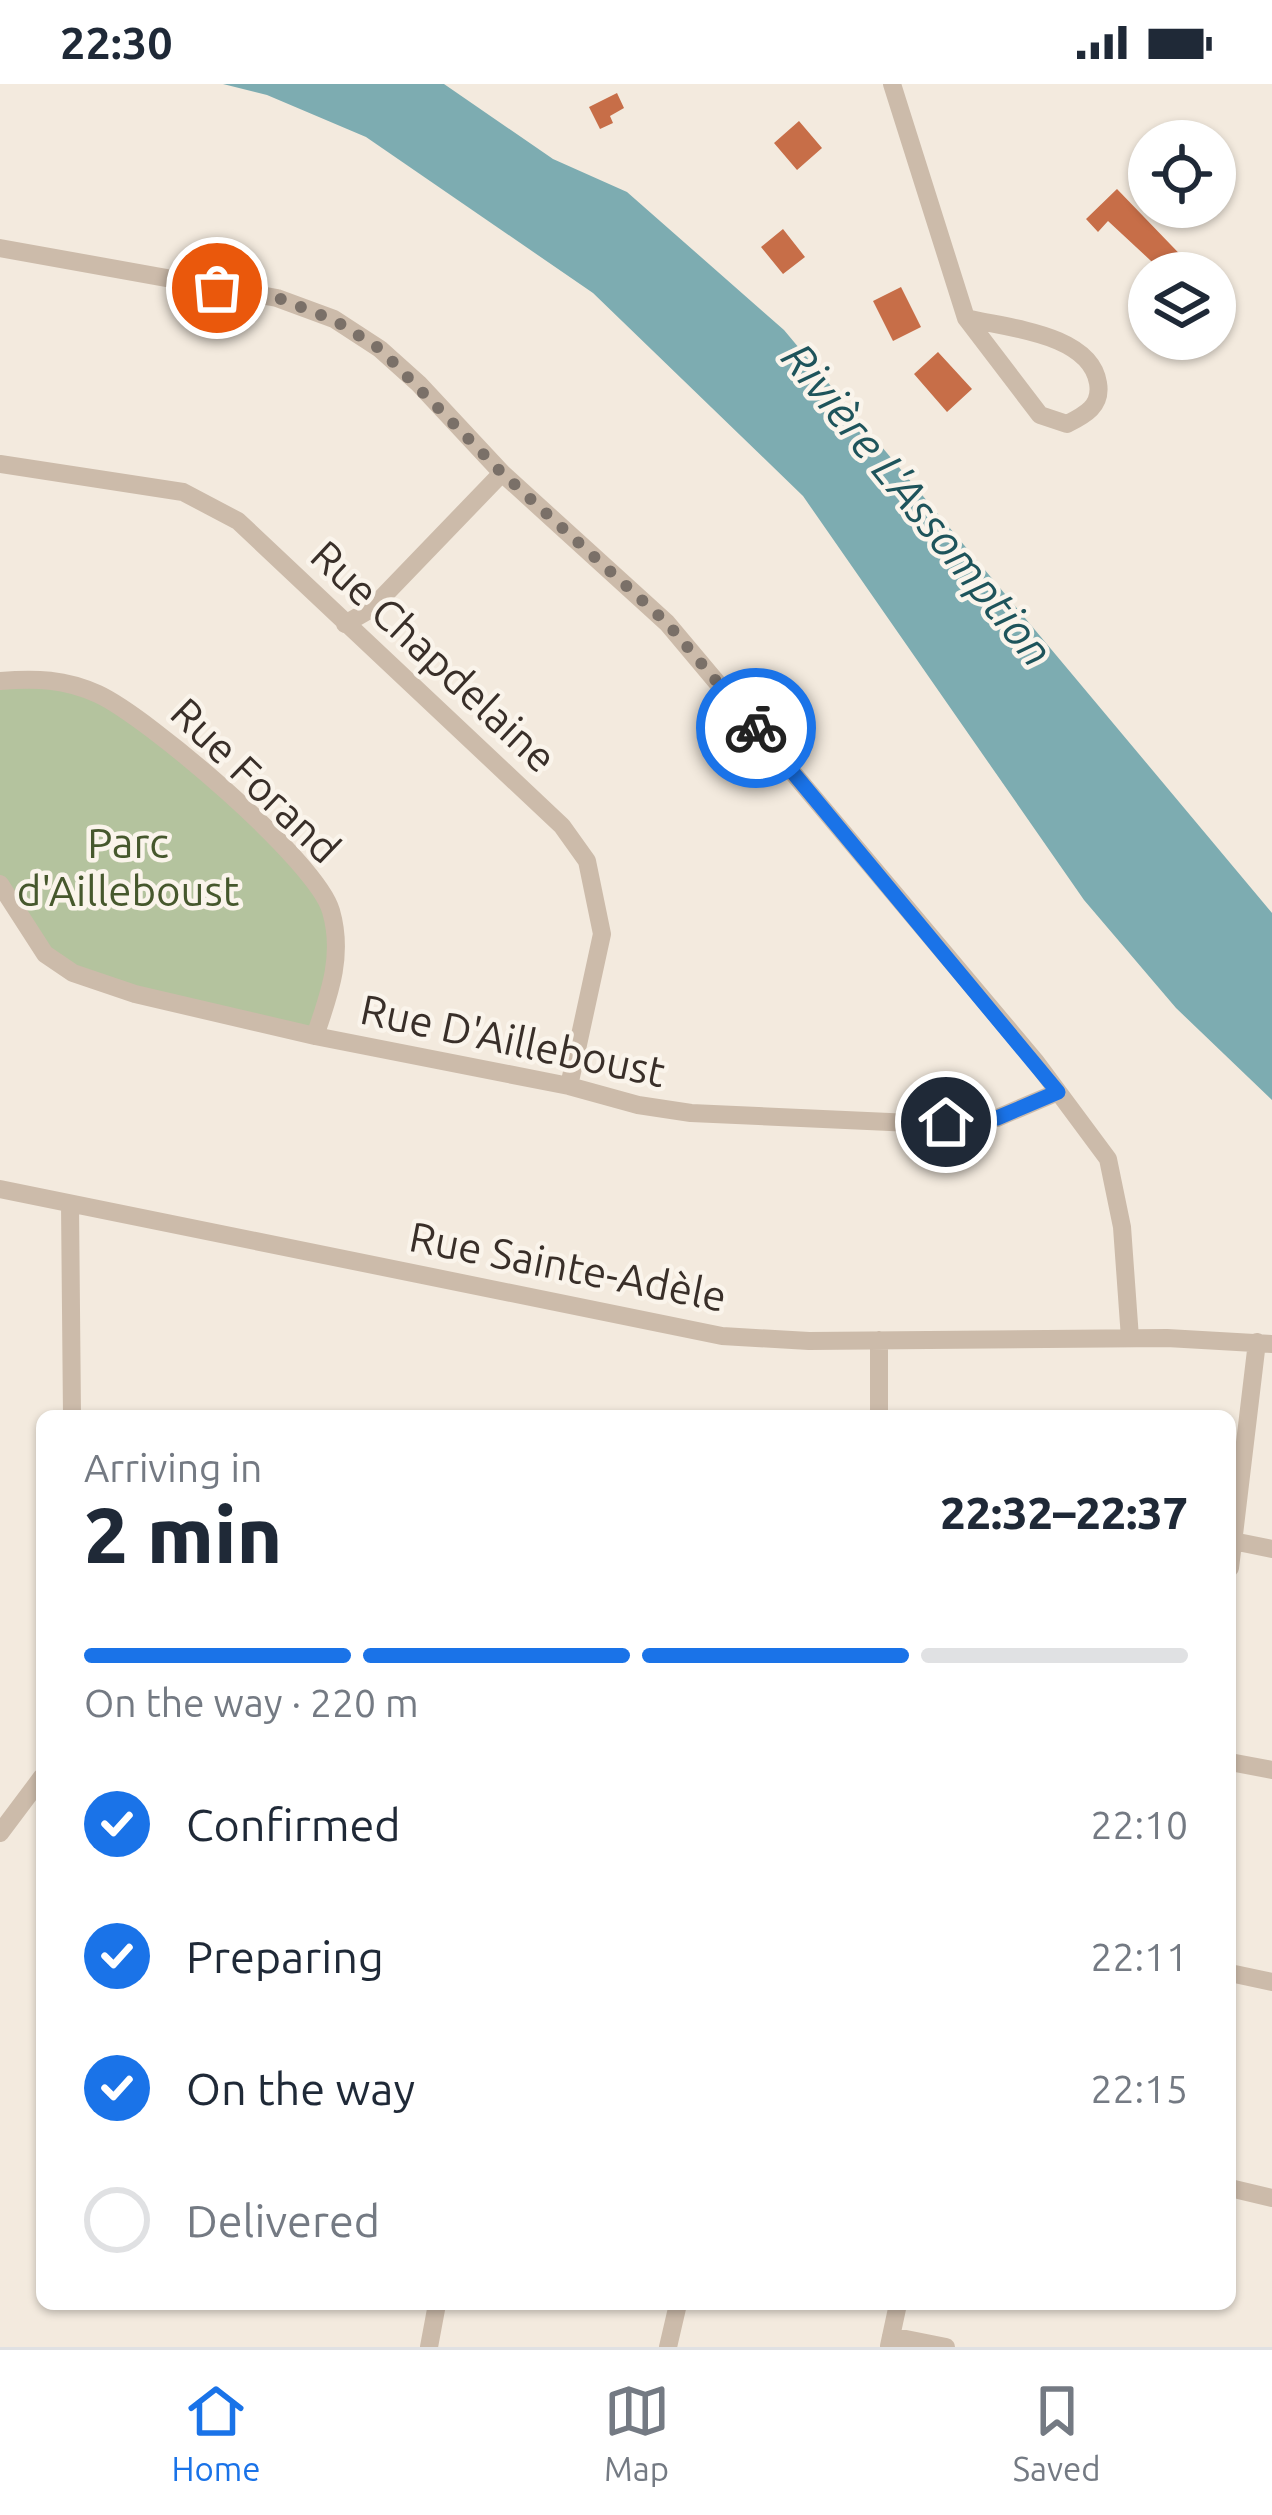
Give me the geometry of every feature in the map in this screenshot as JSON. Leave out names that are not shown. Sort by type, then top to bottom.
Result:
[{"type":"street","points":[[892,84],[966,318],[1040,415],[1066,424],[1088,414],[1100,396],[1097,375],[1084,356],[1059,341],[966,318]]},
{"type":"street","points":[[0,248],[264,294],[334,320],[380,349],[419,384],[502,473],[667,623],[1058,1092],[1108,1160],[1121,1227],[1130,1338]]},
{"type":"street","name":"Rue Chapdelaine","points":[[0,464],[192,495],[254,533],[562,826],[587,861],[602,934],[569,1086]]},
{"type":"street","points":[[345,624],[370,609],[502,473]]},
{"type":"street","name":"Rue Forand","points":[[0,682],[41,677],[79,687],[131,712],[300,862],[331,910],[337,962],[315,1036]]},
{"type":"street","name":"Rue D'Ailleboust","points":[[0,884],[24,926],[58,967],[135,994],[315,1036],[569,1086],[638,1105],[691,1113],[934,1124],[997,1118],[1058,1092]]},
{"type":"street","name":"Rue Sainte-Adèle","points":[[0,1189],[684,1330],[809,1341],[1130,1338],[1264,1343]]},
{"type":"street","points":[[70,1204],[72,1410]]},
{"type":"street","points":[[879,1340],[879,1410]]},
{"type":"street","points":[[1236,1522],[1264,1343]]},
{"type":"street","points":[[1236,1542],[1272,1549]]},
{"type":"street","points":[[1236,1763],[1272,1770]]},
{"type":"street","points":[[0,1833],[36,1785]]},
{"type":"street","points":[[1236,1974],[1272,1982]]},
{"type":"street","points":[[1236,2189],[1272,2198]]},
{"type":"street","points":[[429,2347],[436,2310]]},
{"type":"street","points":[[668,2347],[677,2310]]},
{"type":"street","points":[[897,2310],[890,2342],[946,2347]]},
{"type":"green space","name":"Parc d'Ailleboust","points":[[41,677],[131,712],[319,888],[337,962],[315,1036],[58,967],[0,884],[0,681]]},
{"type":"water","name":"Rivière L'Assomption","points":[[223,84],[444,84],[553,159],[627,192],[784,330],[1272,913],[1272,1100],[1176,1008],[1084,900],[803,496],[593,293],[366,137],[267,95]]},
{"type":"building","points":[[617,93],[624,108],[610,116],[613,123],[600,129],[589,107]]},
{"type":"building","points":[[799,121],[822,148],[797,170],[774,143]]},
{"type":"building","points":[[1117,189],[1128,200],[1128,228],[1155,228],[1178,252],[1141,252],[1108,221],[1098,232],[1086,219]]},
{"type":"building","points":[[783,229],[805,257],[783,274],[761,247]]},
{"type":"building","points":[[901,287],[921,327],[893,341],[873,301]]},
{"type":"building","points":[[938,352],[972,389],[947,412],[914,374]]},
{"type":"way so far","points":[[217,288],[278,298],[334,320],[380,349],[502,473],[667,623],[756,728]]},
{"type":"route","points":[[756,728],[1058,1092],[997,1118],[946,1122]]}]
